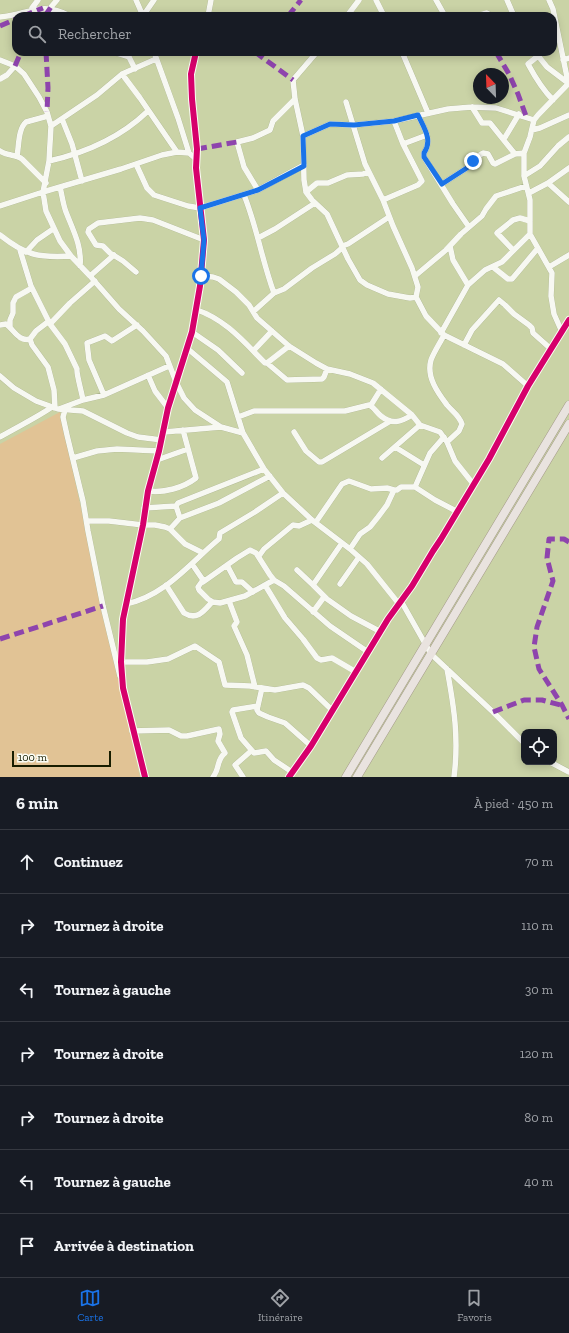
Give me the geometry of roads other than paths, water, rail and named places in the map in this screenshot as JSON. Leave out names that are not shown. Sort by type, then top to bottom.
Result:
[{"type":"main road","points":[[346,777],[569,405]]},
{"type":"main road","points":[[357,777],[569,424]]},
{"type":"street","points":[[32,8],[38,0]]},
{"type":"street","points":[[51,7],[57,0]]},
{"type":"street","points":[[136,0],[141,12]]},
{"type":"street","points":[[146,12],[154,0]]},
{"type":"street","points":[[209,12],[211,0]]},
{"type":"street","points":[[350,12],[360,0]]},
{"type":"street","points":[[376,0],[382,12]]},
{"type":"street","points":[[436,0],[443,12]]},
{"type":"street","points":[[506,0],[512,12]]},
{"type":"street","points":[[549,0],[554,12]]},
{"type":"street","points":[[22,12],[32,8],[51,7],[62,12]]},
{"type":"street","points":[[0,17],[12,14]]},
{"type":"street","points":[[557,24],[566,59],[568,84],[534,120],[524,153],[524,176],[529,193],[531,215],[530,234],[552,273],[551,296],[554,314],[562,332]]},
{"type":"street","points":[[126,56],[129,57],[135,69]]},
{"type":"street","points":[[155,56],[189,153]]},
{"type":"street","points":[[123,688],[123,619],[143,525],[144,508],[164,432],[168,408],[188,349],[197,310],[201,276],[204,240],[196,158],[197,149],[191,74],[195,56]]},
{"type":"street","points":[[314,56],[293,80],[295,99],[303,136],[304,180],[306,192],[327,214],[342,247],[360,280],[367,285],[388,294],[401,297],[416,297]]},
{"type":"street","points":[[404,56],[428,113]]},
{"type":"street","points":[[534,56],[528,64],[538,82],[553,100]]},
{"type":"street","points":[[538,56],[547,67],[568,84]]},
{"type":"street","points":[[0,60],[15,66],[28,80],[39,97],[48,116],[51,126],[49,161],[46,184],[43,192],[46,211],[53,229],[71,256],[119,309],[137,325],[166,356],[184,398],[195,410],[221,426],[243,433]]},
{"type":"street","points":[[51,126],[97,95],[122,74],[156,60]]},
{"type":"street","points":[[0,80],[15,66]]},
{"type":"street","points":[[122,74],[177,152]]},
{"type":"street","points":[[258,190],[244,167],[237,142],[253,138],[270,130],[273,121],[295,99]]},
{"type":"street","points":[[346,102],[368,172],[383,200],[415,276],[418,287],[416,297],[426,316],[442,334],[503,364],[528,386]]},
{"type":"street","points":[[303,136],[330,124],[354,125],[394,121],[448,109],[472,107],[496,108],[519,114],[534,120]]},
{"type":"street","points":[[472,107],[482,123],[490,123],[515,154]]},
{"type":"street","points":[[49,161],[74,155],[102,142],[126,129],[148,111]]},
{"type":"street","points":[[504,139],[519,114]]},
{"type":"street","points":[[418,115],[427,135],[428,147],[424,153],[424,157],[469,227]]},
{"type":"street","points":[[532,130],[569,115]]},
{"type":"street","points":[[17,156],[20,136],[24,124],[26,122],[48,116]]},
{"type":"street","points":[[62,119],[82,181]]},
{"type":"street","points":[[383,200],[418,185],[422,181],[403,144],[394,121]]},
{"type":"street","points":[[403,144],[427,135]]},
{"type":"street","points":[[524,176],[540,166],[558,146],[569,137]]},
{"type":"street","points":[[0,151],[5,154],[17,156],[46,184]]},
{"type":"street","points":[[0,206],[162,155],[177,152],[189,153],[196,158]]},
{"type":"street","points":[[442,184],[473,164],[475,158],[483,153],[488,154],[492,163],[495,164],[515,154],[524,153]]},
{"type":"street","points":[[136,164],[147,188],[154,195],[188,206],[200,208],[258,190],[304,166]]},
{"type":"street","points":[[529,193],[548,183],[569,168]]},
{"type":"street","points":[[306,192],[317,183],[328,183],[347,175],[363,174],[368,172]]},
{"type":"street","points":[[548,183],[569,202]]},
{"type":"street","points":[[415,276],[482,216],[496,196],[526,186]]},
{"type":"street","points":[[60,187],[66,212],[78,241],[81,259],[80,266]]},
{"type":"street","points":[[244,195],[258,238],[266,272],[274,293]]},
{"type":"street","points":[[258,238],[275,229],[315,203]]},
{"type":"street","points":[[254,311],[274,293],[284,289],[312,268],[335,254],[342,247],[390,217]]},
{"type":"street","points":[[136,272],[103,246],[97,246],[88,230],[96,223],[140,218],[152,220],[204,240]]},
{"type":"street","points":[[513,250],[497,233],[513,220],[520,218],[530,221]]},
{"type":"street","points":[[26,252],[37,240],[53,229]]},
{"type":"street","points":[[415,487],[430,454],[459,430],[462,424],[457,414],[448,406],[432,380],[430,370],[431,360],[442,334],[468,285],[485,270],[502,262],[530,234]]},
{"type":"street","points":[[0,235],[20,250],[26,252],[49,257],[71,256]]},
{"type":"street","points":[[450,246],[453,260],[468,285]]},
{"type":"street","points":[[493,267],[502,275],[510,279],[538,248]]},
{"type":"street","points":[[20,250],[28,281],[50,322],[65,344],[77,369],[76,372],[83,400]]},
{"type":"street","points":[[90,276],[114,255]]},
{"type":"street","points":[[549,267],[569,255]]},
{"type":"street","points":[[201,276],[219,279],[242,297],[254,311],[257,318],[289,346],[316,363],[327,368],[367,380],[381,389],[412,415],[420,425],[434,430],[446,440],[455,461],[474,485]]},
{"type":"street","points":[[0,325],[6,324],[21,339],[30,339],[36,331],[50,322],[95,281]]},
{"type":"street","points":[[10,328],[13,303],[16,297],[32,288]]},
{"type":"street","points":[[464,344],[472,330],[499,300],[529,325],[532,328],[532,333],[551,349]]},
{"type":"street","points":[[197,310],[216,318],[254,350],[265,363],[267,363],[287,380],[322,379],[327,368]]},
{"type":"street","points":[[258,706],[233,710],[232,712],[241,738],[251,751],[254,753],[266,751],[274,760],[291,774],[311,746],[400,602],[420,575],[489,459],[528,386],[569,320]]},
{"type":"street","points":[[104,395],[89,360],[86,343],[105,336],[112,341],[137,325]]},
{"type":"street","points":[[254,350],[272,331]]},
{"type":"street","points":[[192,332],[218,350],[242,373]]},
{"type":"street","points":[[30,339],[32,345],[48,367],[54,390],[55,408]]},
{"type":"street","points":[[267,363],[289,346]]},
{"type":"street","points":[[188,349],[227,382],[243,433],[264,469],[283,493],[314,521],[360,557],[400,602],[431,654],[521,740]]},
{"type":"street","points":[[0,437],[20,424],[55,408],[104,395],[169,366]]},
{"type":"street","points":[[148,375],[157,394],[168,408]]},
{"type":"street","points":[[0,376],[14,388],[55,408],[83,411],[127,433],[138,437],[162,440]]},
{"type":"street","points":[[238,417],[254,411],[264,410],[345,410],[371,405],[381,389]]},
{"type":"street","points":[[371,405],[380,416],[389,422]]},
{"type":"street","points":[[65,410],[63,413],[64,423],[83,500],[103,606],[132,731],[145,777]]},
{"type":"street","points":[[294,432],[306,452],[319,462],[322,462],[389,422],[402,421],[412,415]]},
{"type":"street","points":[[382,458],[420,425]]},
{"type":"street","points":[[164,432],[221,426]]},
{"type":"street","points":[[148,491],[169,490],[196,478],[183,430]]},
{"type":"street","points":[[395,447],[424,466]]},
{"type":"street","points":[[73,458],[97,451],[117,449],[159,451]]},
{"type":"street","points":[[157,460],[188,449]]},
{"type":"street","points":[[144,508],[176,506],[178,503],[264,469]]},
{"type":"street","points":[[170,529],[180,518],[219,503],[270,476]]},
{"type":"street","points":[[259,556],[264,549],[293,525],[299,526],[314,521],[342,484],[349,481],[371,489],[387,488],[397,490],[401,486],[415,487],[458,512]]},
{"type":"street","points":[[350,549],[360,534],[370,527],[387,505],[394,490]]},
{"type":"street","points":[[126,604],[145,599],[166,585],[219,539],[220,533],[283,493]]},
{"type":"street","points":[[176,506],[180,518]]},
{"type":"street","points":[[87,521],[109,521],[155,525],[170,529],[185,544],[203,552]]},
{"type":"street","points":[[313,584],[342,543]]},
{"type":"street","points":[[274,580],[253,592],[220,603],[212,602],[199,590],[199,584],[250,550],[254,551],[259,556],[274,580],[284,586],[313,612],[348,639],[368,652]]},
{"type":"street","points":[[340,584],[360,557]]},
{"type":"street","points":[[192,564],[203,582]]},
{"type":"street","points":[[227,565],[236,582],[242,582],[253,592]]},
{"type":"street","points":[[297,570],[313,584],[324,597],[350,616],[381,632]]},
{"type":"street","points":[[166,585],[184,613],[188,615],[194,616],[202,613],[212,602]]},
{"type":"street","points":[[266,585],[285,618],[317,658],[321,660],[332,658],[356,672]]},
{"type":"street","points":[[313,612],[324,597]]},
{"type":"street","points":[[229,601],[237,622],[234,626],[247,655],[255,687]]},
{"type":"street","points":[[122,662],[147,662],[168,659],[195,646],[219,662],[225,686],[255,687],[275,690],[303,685],[332,710]]},
{"type":"street","points":[[447,670],[457,736],[454,777]]},
{"type":"street","points":[[262,688],[257,710],[258,713],[285,723],[311,746]]},
{"type":"street","points":[[132,731],[169,730],[181,736],[187,736],[219,729],[220,734],[218,741],[225,753],[219,759],[216,774],[213,777]]},
{"type":"street","points":[[243,777],[235,765],[251,751]]},
{"type":"street","points":[[556,765],[569,772]]}]
